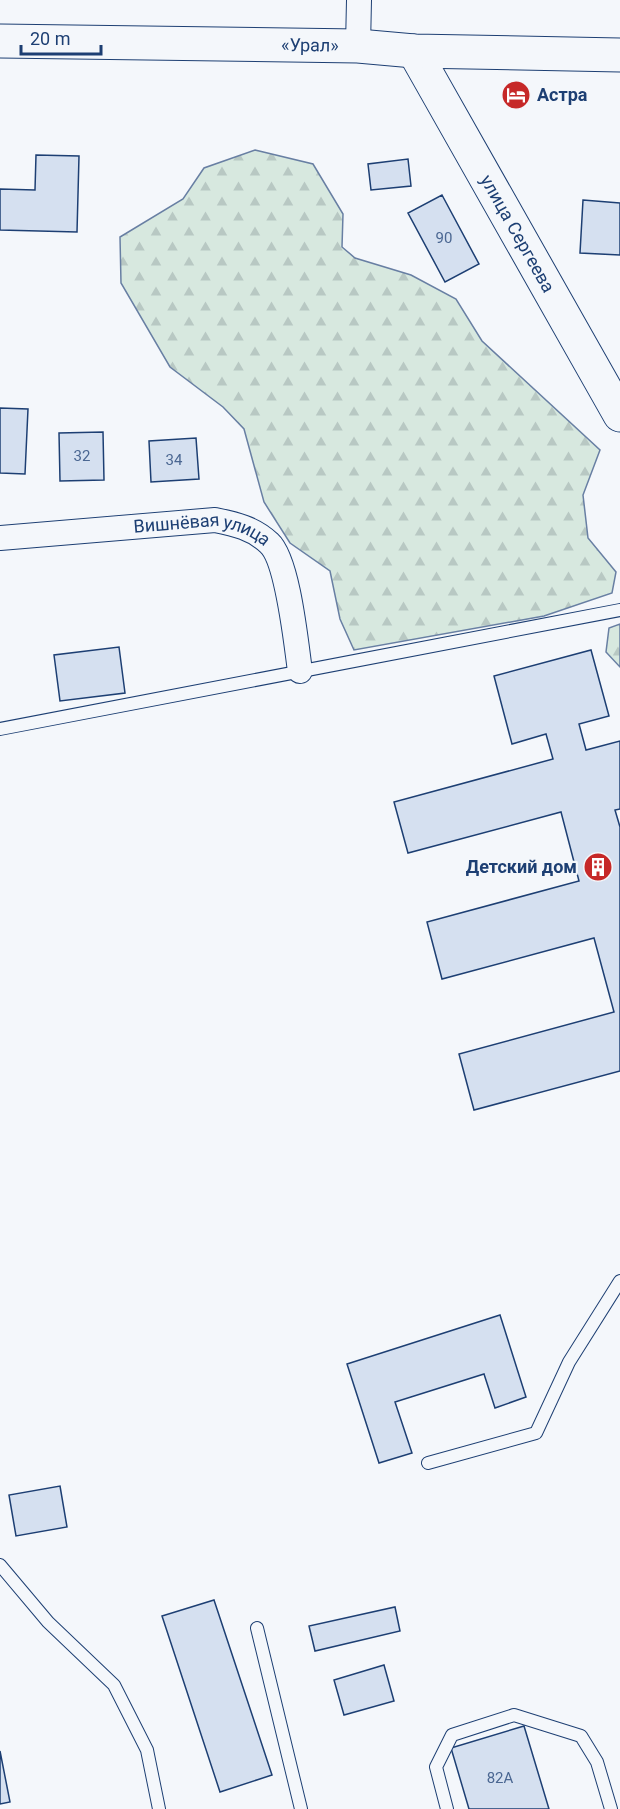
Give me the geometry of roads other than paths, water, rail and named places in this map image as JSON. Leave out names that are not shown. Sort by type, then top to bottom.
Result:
[{"type":"main road","name":"«Урал»","points":[[0,41],[358,46],[414,51],[620,55]]},
{"type":"main road","name":"улица Сергеева","points":[[414,51],[620,415]]},
{"type":"street","points":[[358,46],[359,0]]},
{"type":"street","name":"Вишнёвая улица","points":[[0,538],[215,520],[246,527],[271,544],[283,570],[300,671]]},
{"type":"lane","points":[[0,729],[620,610]]},
{"type":"lane","points":[[428,1463],[536,1433],[569,1362],[620,1281]]},
{"type":"lane","points":[[0,1565],[48,1622],[114,1685],[147,1750],[159,1809]]},
{"type":"lane","points":[[257,1628],[300,1809]]},
{"type":"lane","points":[[447,1809],[436,1767],[452,1735],[514,1715],[581,1736],[597,1762],[611,1809]]},
{"type":"place","name":"Астра","points":[[516,95]]},
{"type":"place","name":"Детский дом","points":[[598,867]]}]
